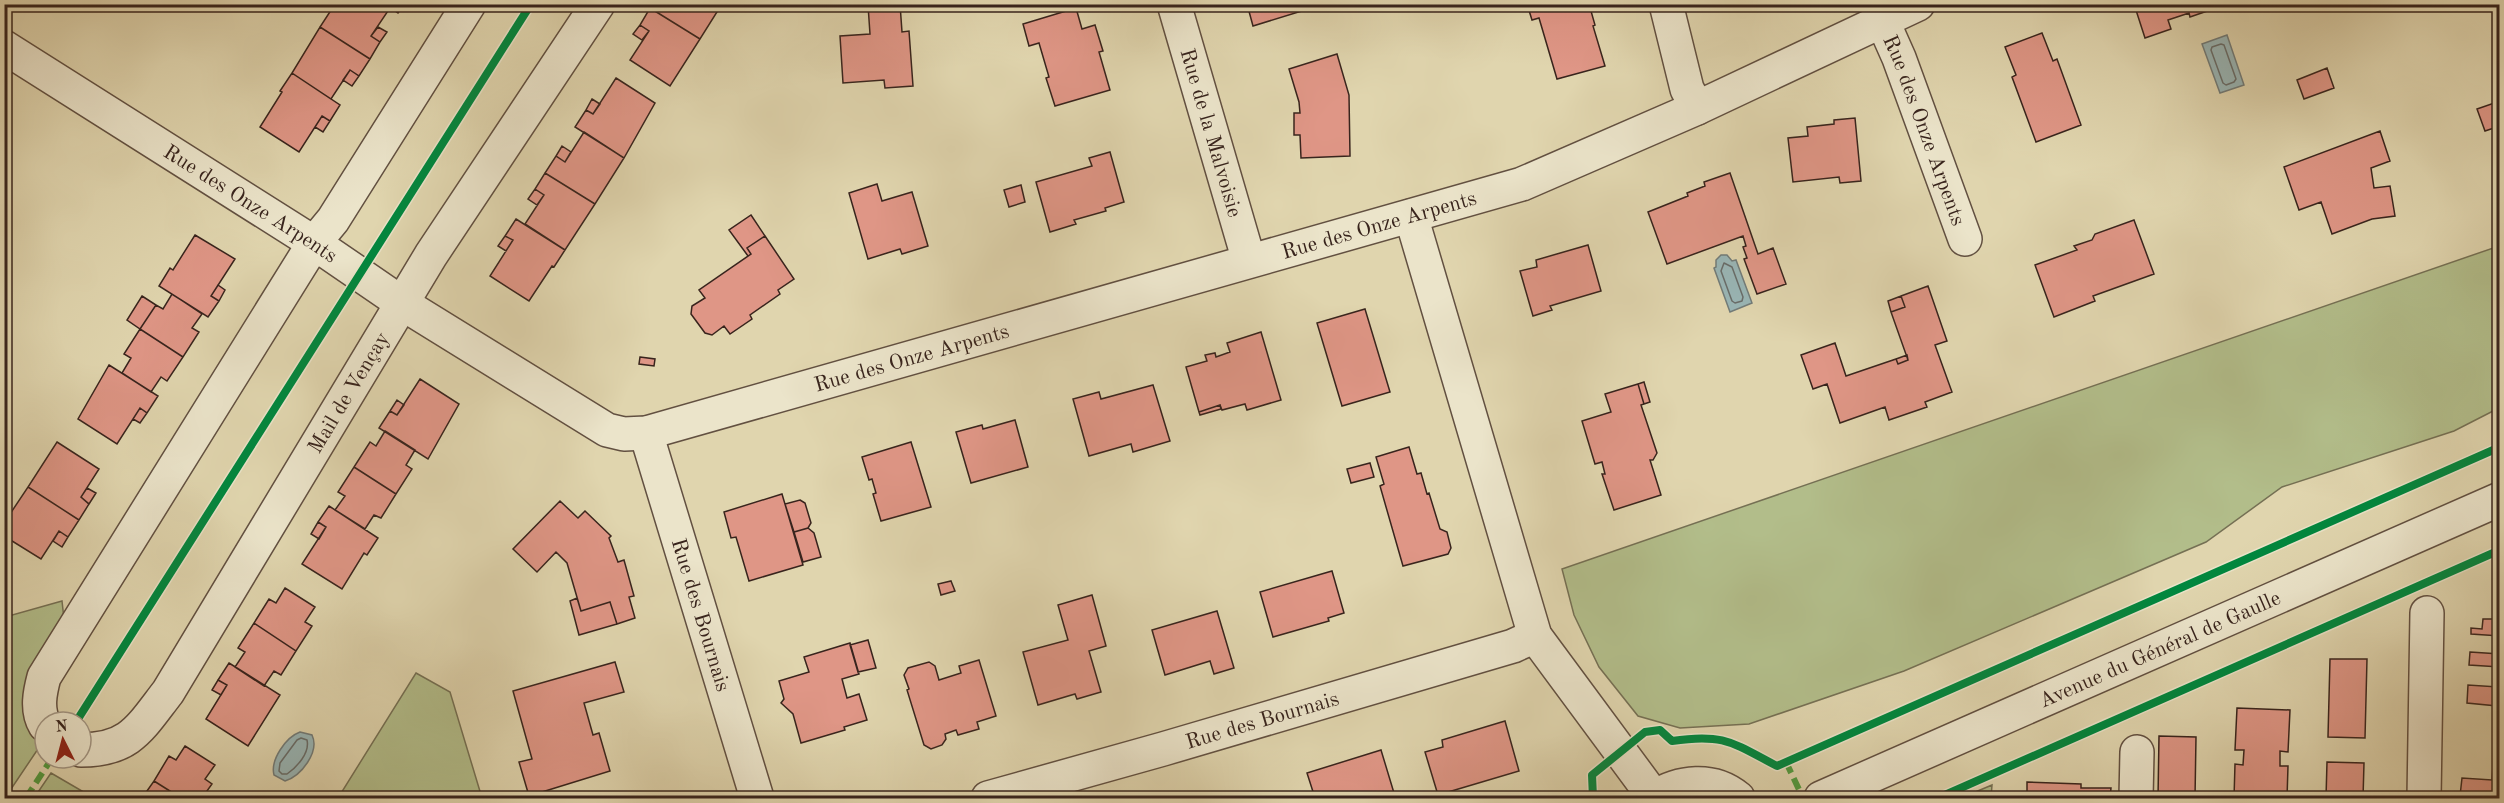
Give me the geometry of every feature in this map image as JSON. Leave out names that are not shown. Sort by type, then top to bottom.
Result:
[{"type":"street","points":[[40,710],[40,693],[44,677],[314,243],[333,220],[469,4]]},
{"type":"street","name":"Mail de Vençay","points":[[93,750],[120,744],[138,731],[168,692],[431,255],[598,4]]},
{"type":"street","name":"Rue de la Malvoisie","points":[[1174,4],[1249,261]]},
{"type":"street","points":[[1666,4],[1687,88],[1697,108]]},
{"type":"street","name":"Rue des Onze Arpents","points":[[4,47],[314,243],[403,304],[607,430],[624,434],[646,433],[1522,184],[1697,108],[1918,4]]},
{"type":"street","name":"Rue des Onze Arpents","points":[[1883,22],[1899,58],[1965,239]]},
{"type":"street","points":[[1411,216],[1535,636],[1654,798],[1672,787],[1693,783],[1714,785],[1738,798]]},
{"type":"street","name":"Rue des Bournais","points":[[646,433],[757,798]]},
{"type":"street","name":"Avenue du Général de Gaulle","points":[[1821,798],[2499,499]]},
{"type":"street","points":[[2424,798],[2427,614]]},
{"type":"street","name":"Rue des Bournais","points":[[988,798],[1197,740],[1501,649],[1535,636]]},
{"type":"street","points":[[2136,798],[2137,752]]},
{"type":"green space","points":[[2499,246],[2499,408],[2454,431],[2282,487],[2206,542],[1904,671],[1749,724],[1680,728],[1638,716],[1599,667],[1574,615],[1562,569]]},
{"type":"green space","points":[[62,601],[64,619],[32,666],[24,691],[26,720],[33,732],[33,756],[5,798],[5,617]]},
{"type":"green space","points":[[416,673],[450,692],[482,798],[338,798]]},
{"type":"green space","points":[[51,773],[94,798],[34,798]]},
{"type":"green space","points":[[1992,785],[1991,798],[1961,798]]},
{"type":"water","points":[[2227,35],[2244,85],[2220,93],[2202,44]]},
{"type":"water","points":[[1721,255],[1727,255],[1732,261],[1736,260],[1752,303],[1730,312],[1714,268],[1716,260]]},
{"type":"water","points":[[300,732],[312,735],[314,742],[311,756],[303,769],[285,781],[274,775],[274,763],[280,750],[289,739]]},
{"type":"building","points":[[335,4],[385,4],[390,8],[371,36],[380,42],[370,59],[320,27]]},
{"type":"building","points":[[385,4],[404,4],[398,13]]},
{"type":"building","points":[[653,4],[722,4],[700,39],[650,8]]},
{"type":"building","points":[[900,4],[902,32],[909,31],[913,86],[885,88],[884,80],[843,83],[840,36],[870,34],[868,5]]},
{"type":"building","points":[[1247,4],[1303,4],[1305,10],[1253,26]]},
{"type":"building","points":[[1527,4],[1589,4],[1605,66],[1557,79],[1539,18],[1532,20]]},
{"type":"building","points":[[2134,4],[2214,4],[2216,8],[2190,17],[2189,13],[2168,20],[2171,29],[2145,38]]},
{"type":"building","points":[[650,8],[700,39],[670,86],[630,60],[649,31],[640,25]]},
{"type":"building","points":[[1076,8],[1082,29],[1095,25],[1103,51],[1099,52],[1110,90],[1055,106],[1046,78],[1049,77],[1039,43],[1029,46],[1023,24]]},
{"type":"building","points":[[640,25],[649,31],[642,40],[633,34]]},
{"type":"building","points":[[320,27],[370,59],[359,76],[350,70],[331,99],[292,73]]},
{"type":"building","points":[[378,27],[387,32],[380,42],[371,36]]},
{"type":"building","points":[[2042,33],[2053,61],[2057,59],[2081,125],[2036,142],[2012,77],[2016,75],[2005,47]]},
{"type":"building","points":[[1337,54],[1349,95],[1350,156],[1301,158],[1300,135],[1294,135],[1294,113],[1300,113],[1299,102],[1289,69]]},
{"type":"building","points":[[2327,68],[2334,88],[2304,99],[2297,80]]},
{"type":"building","points":[[350,70],[359,76],[352,86],[343,80]]},
{"type":"building","points":[[292,73],[340,105],[330,121],[322,116],[299,152],[260,127]]},
{"type":"building","points":[[616,78],[655,103],[624,158],[575,127],[586,110],[593,114]]},
{"type":"building","points":[[592,99],[600,104],[593,114],[586,110]]},
{"type":"building","points":[[2500,101],[2500,126],[2485,131],[2477,109]]},
{"type":"building","points":[[322,116],[330,121],[323,132],[315,127]]},
{"type":"building","points":[[1855,118],[1861,181],[1840,183],[1839,177],[1793,182],[1788,138],[1808,136],[1807,127],[1834,124],[1834,120]]},
{"type":"building","points":[[2380,131],[2390,161],[2371,168],[2374,188],[2390,186],[2395,216],[2372,219],[2332,234],[2321,202],[2299,210],[2284,167]]},
{"type":"building","points":[[584,132],[624,158],[595,204],[545,173],[556,156],[565,162]]},
{"type":"building","points":[[562,146],[571,152],[565,162],[556,156]]},
{"type":"building","points":[[1110,152],[1124,202],[1105,208],[1106,211],[1074,220],[1076,224],[1050,232],[1036,182],[1092,166],[1089,158]]},
{"type":"building","points":[[545,173],[595,204],[565,250],[525,224],[544,195],[535,189]]},
{"type":"building","points":[[1730,173],[1758,254],[1773,248],[1786,284],[1757,294],[1744,259],[1747,258],[1743,247],[1746,246],[1743,236],[1667,264],[1648,212],[1688,196],[1687,193],[1705,186],[1704,182]]},
{"type":"building","points":[[877,184],[882,201],[912,192],[928,246],[902,254],[900,249],[868,259],[849,193]]},
{"type":"building","points":[[1021,185],[1025,202],[1009,207],[1004,190]]},
{"type":"building","points":[[535,189],[544,195],[537,205],[528,199]]},
{"type":"building","points":[[751,215],[765,236],[747,248],[751,254],[748,256],[729,230]]},
{"type":"building","points":[[516,219],[565,250],[529,301],[490,276],[513,240],[505,236]]},
{"type":"building","points":[[2134,220],[2154,274],[2093,296],[2095,301],[2054,317],[2035,265],[2077,250],[2074,246],[2092,240],[2095,234]]},
{"type":"building","points":[[195,235],[235,259],[211,296],[219,301],[208,317],[159,286],[170,268],[173,270]]},
{"type":"building","points":[[505,236],[513,240],[506,251],[498,246]]},
{"type":"building","points":[[765,236],[794,279],[778,290],[780,294],[750,315],[752,319],[730,334],[724,326],[712,335],[705,333],[691,314],[692,306],[705,298],[699,290],[751,254],[747,248]]},
{"type":"building","points":[[1588,245],[1601,291],[1550,306],[1552,310],[1533,316],[1520,271],[1537,267],[1536,260]]},
{"type":"building","points":[[218,285],[225,290],[219,301],[211,296]]},
{"type":"building","points":[[1928,286],[1947,341],[1935,345],[1952,392],[1925,402],[1927,407],[1889,420],[1885,407],[1840,423],[1827,384],[1813,389],[1801,355],[1835,343],[1846,376],[1896,359],[1898,364],[1908,360],[1891,312],[1905,307],[1901,296]]},
{"type":"building","points":[[172,294],[202,314],[192,328],[199,332],[183,357],[140,329],[156,305],[163,309]]},
{"type":"building","points":[[142,296],[156,305],[140,329],[127,320]]},
{"type":"building","points":[[1901,296],[1905,307],[1891,312],[1888,301]]},
{"type":"building","points":[[1365,309],[1390,392],[1342,406],[1317,323]]},
{"type":"building","points":[[140,329],[183,357],[167,381],[161,377],[151,392],[122,373],[131,358],[124,354]]},
{"type":"building","points":[[1261,332],[1281,400],[1247,410],[1245,404],[1222,410],[1220,405],[1199,412],[1186,367],[1207,361],[1205,355],[1215,353],[1216,357],[1230,352],[1227,343]]},
{"type":"building","points":[[1907,355],[1908,360],[1898,364],[1896,359]]},
{"type":"building","points":[[640,357],[655,359],[654,366],[639,364]]},
{"type":"building","points":[[109,365],[158,396],[147,413],[140,408],[117,444],[78,419]]},
{"type":"building","points":[[420,379],[459,404],[428,459],[379,428],[390,411],[397,415]]},
{"type":"building","points":[[1644,382],[1650,402],[1644,404],[1638,384]]},
{"type":"building","points":[[1638,384],[1644,404],[1641,405],[1657,453],[1653,460],[1650,460],[1661,495],[1614,510],[1602,474],[1605,474],[1602,462],[1595,464],[1582,421],[1611,412],[1605,394]]},
{"type":"building","points":[[1153,385],[1170,441],[1133,452],[1131,444],[1089,456],[1073,399],[1099,392],[1101,399]]},
{"type":"building","points":[[397,400],[404,405],[397,415],[390,411]]},
{"type":"building","points":[[1220,405],[1221,409],[1200,415],[1199,412]]},
{"type":"building","points":[[140,408],[147,413],[140,423],[133,419]]},
{"type":"building","points":[[1015,420],[1028,467],[971,483],[956,432],[982,425],[983,429]]},
{"type":"building","points":[[385,431],[415,450],[406,465],[412,469],[396,494],[354,467],[370,442],[376,446]]},
{"type":"building","points":[[57,442],[99,469],[81,497],[89,504],[79,520],[28,487]]},
{"type":"building","points":[[911,442],[931,507],[881,521],[873,494],[876,493],[872,479],[869,480],[862,457]]},
{"type":"building","points":[[1409,447],[1417,474],[1421,473],[1440,529],[1447,532],[1451,548],[1448,554],[1403,566],[1380,486],[1384,484],[1376,457]]},
{"type":"building","points":[[1370,463],[1374,477],[1351,483],[1347,469]]},
{"type":"building","points":[[354,467],[396,494],[381,518],[374,515],[365,529],[335,510],[345,496],[338,492]]},
{"type":"building","points":[[28,487],[79,520],[68,537],[59,531],[41,559],[4,536],[4,523]]},
{"type":"building","points":[[87,488],[96,493],[89,504],[81,497]]},
{"type":"building","points":[[782,494],[803,565],[749,581],[736,537],[731,538],[724,512]]},
{"type":"building","points":[[800,500],[805,503],[811,523],[808,528],[794,532],[785,504]]},
{"type":"building","points":[[560,501],[578,518],[585,511],[611,536],[609,538],[618,562],[624,560],[634,596],[629,597],[635,618],[617,624],[610,602],[581,611],[567,563],[556,552],[537,572],[513,549]]},
{"type":"building","points":[[329,506],[378,538],[367,555],[364,553],[342,589],[302,564],[326,527],[318,522]]},
{"type":"building","points":[[318,522],[326,527],[319,539],[311,534]]},
{"type":"building","points":[[808,528],[814,533],[821,557],[803,562],[794,532]]},
{"type":"building","points":[[59,531],[68,537],[62,547],[53,541]]},
{"type":"building","points":[[1332,571],[1344,613],[1328,618],[1329,621],[1273,637],[1260,592]]},
{"type":"building","points":[[951,581],[955,591],[941,595],[938,584]]},
{"type":"building","points":[[285,588],[315,607],[305,622],[312,626],[296,651],[254,623],[269,599],[276,603]]},
{"type":"building","points":[[1092,595],[1106,646],[1089,651],[1101,692],[1077,699],[1075,694],[1038,705],[1023,652],[1068,640],[1058,605]]},
{"type":"building","points":[[577,598],[581,611],[610,602],[617,624],[579,635],[570,601]]},
{"type":"building","points":[[1217,611],[1234,668],[1214,674],[1210,661],[1165,675],[1152,630]]},
{"type":"building","points":[[2483,619],[2500,619],[2500,636],[2471,634],[2471,628],[2482,629]]},
{"type":"building","points":[[254,623],[296,651],[281,675],[274,671],[264,686],[235,667],[245,652],[238,648]]},
{"type":"building","points":[[868,640],[876,668],[858,672],[850,645]]},
{"type":"building","points":[[850,643],[859,674],[842,679],[847,698],[859,694],[867,720],[844,727],[845,730],[801,743],[793,714],[781,703],[784,699],[779,681],[809,672],[804,657]]},
{"type":"building","points":[[2470,652],[2500,654],[2500,667],[2469,665]]},
{"type":"building","points":[[2330,659],[2367,659],[2365,738],[2328,737]]},
{"type":"building","points":[[979,660],[996,716],[977,722],[979,729],[958,735],[956,730],[945,734],[946,739],[942,745],[931,749],[924,745],[907,690],[909,689],[904,675],[908,668],[929,662],[935,666],[939,680],[961,673],[959,666]]},
{"type":"building","points":[[615,662],[624,692],[584,703],[593,735],[599,733],[610,771],[529,796],[519,762],[532,759],[513,691]]},
{"type":"building","points":[[229,663],[280,695],[248,746],[206,719],[227,685],[218,680]]},
{"type":"building","points":[[218,680],[227,685],[221,695],[212,690]]},
{"type":"building","points":[[2498,681],[2500,798],[2460,796],[2462,778],[2492,780],[2497,706],[2467,703],[2468,685],[2498,687]]},
{"type":"building","points":[[2237,708],[2290,710],[2288,752],[2280,751],[2280,766],[2288,766],[2287,798],[2234,798],[2235,764],[2243,765],[2244,750],[2235,750]]},
{"type":"building","points":[[1505,721],[1519,771],[1438,795],[1425,752],[1443,747],[1442,740]]},
{"type":"building","points":[[2159,736],[2196,737],[2195,798],[2158,798]]},
{"type":"building","points":[[185,746],[215,765],[205,779],[212,784],[202,798],[181,798],[154,781],[169,756],[176,760]]},
{"type":"building","points":[[1381,750],[1394,793],[1375,798],[1315,798],[1307,773]]},
{"type":"building","points":[[2327,762],[2364,763],[2363,798],[2326,798]]},
{"type":"building","points":[[154,781],[181,798],[142,798]]},
{"type":"building","points":[[2027,782],[2081,784],[2081,788],[2111,788],[2110,798],[2027,798]]},
{"type":"marked path","points":[[1786,762],[1803,798]]},
{"type":"marked path","points":[[26,798],[44,770]]},
{"type":"cycle path","points":[[84,710],[531,4]]},
{"type":"cycle path","points":[[1593,798],[1592,775],[1645,732],[1660,730],[1672,741],[1704,738],[1728,742],[1777,766],[2500,447]]},
{"type":"cycle path","points":[[1938,798],[2500,550]]}]
